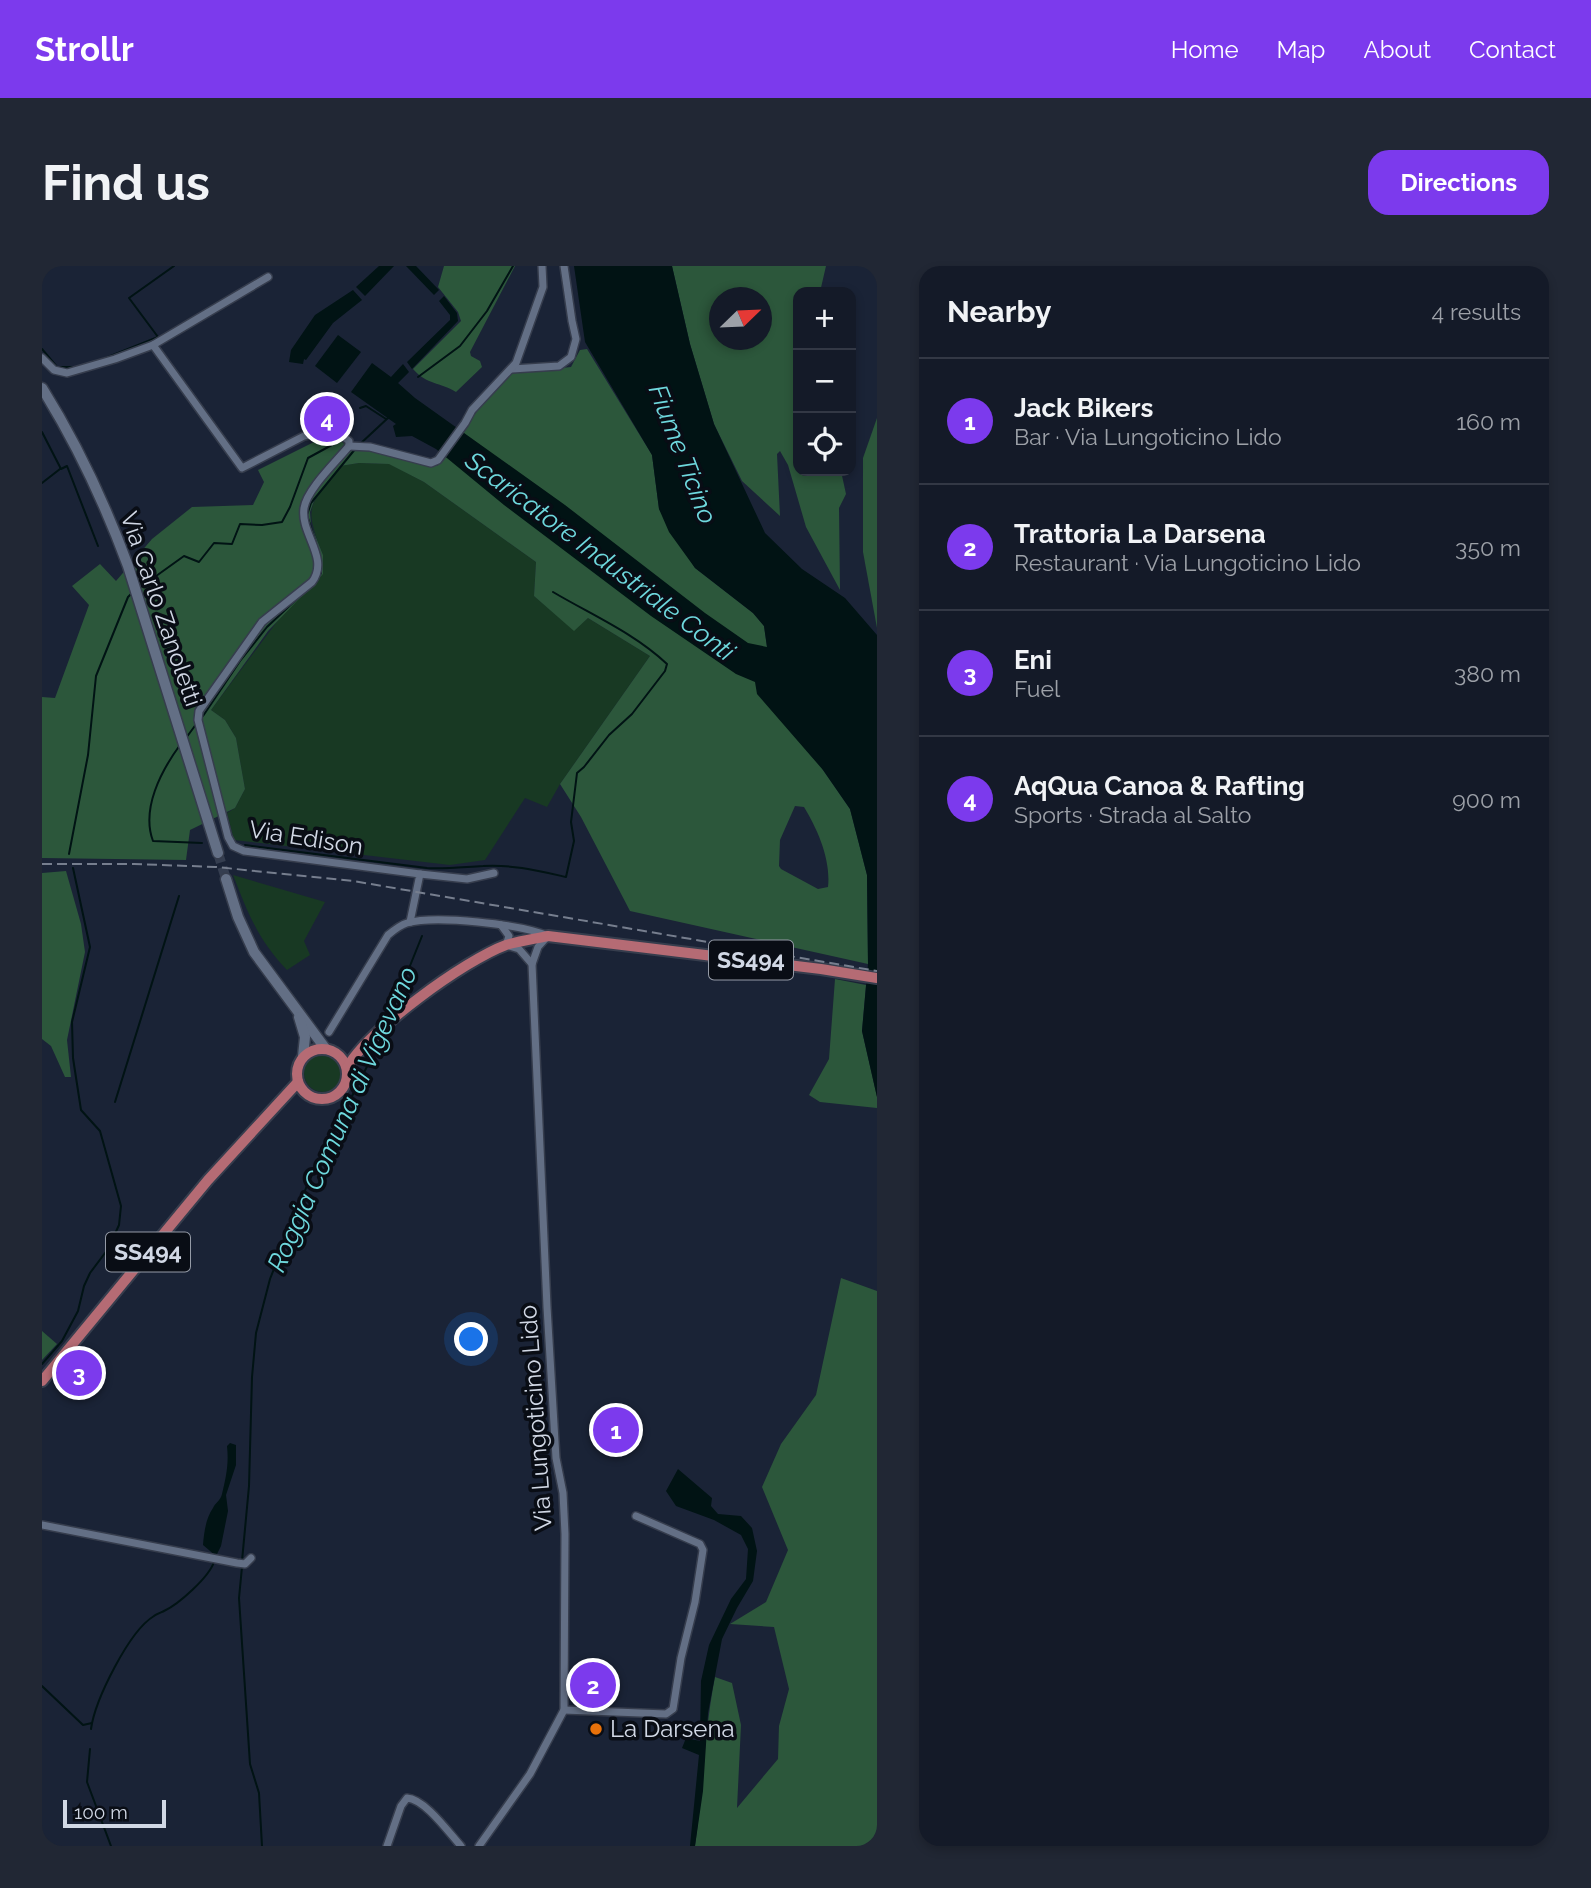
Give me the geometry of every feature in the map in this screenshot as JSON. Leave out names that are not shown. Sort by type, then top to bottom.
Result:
[{"type":"main road","name":"Via Carlo Zanoletti","points":[[42,388],[89,472],[112,523],[136,590],[218,853]]},
{"type":"main road","points":[[226,879],[238,917],[254,952],[329,1050],[344,1061],[347,1068]]},
{"type":"main road","name":"SS494","points":[[257,1126],[303,1096],[325,1099],[338,1094],[346,1083],[347,1068],[353,1057],[372,1037],[459,969],[510,944],[548,936],[877,978]]},
{"type":"main road","points":[[296,1007],[305,1037],[303,1056],[297,1069],[298,1082],[310,1097]]},
{"type":"main road","name":"SS494","points":[[303,1056],[313,1050],[348,1049],[372,1037]]},
{"type":"main road","name":"SS494","points":[[42,1381],[208,1181],[298,1082]]},
{"type":"street","points":[[153,345],[242,468],[308,434],[322,434],[334,430],[356,446],[427,462],[438,460],[472,410],[512,369],[521,352],[542,287],[542,266]]},
{"type":"street","points":[[512,369],[559,366],[571,357],[576,339],[564,266]]},
{"type":"street","points":[[42,358],[54,370],[67,373],[115,359],[153,345],[268,277]]},
{"type":"street","name":"Via Edison","points":[[356,446],[307,498],[304,510],[318,561],[317,574],[312,582],[262,622],[199,711],[198,722],[228,837],[233,846],[244,850],[420,874],[467,879],[494,873]]},
{"type":"street","points":[[410,922],[420,874]]},
{"type":"street","points":[[329,1031],[388,935],[403,924],[445,920],[512,926],[536,930],[548,936],[538,947],[532,964],[519,949],[510,944]]},
{"type":"street","points":[[501,925],[509,936],[510,944]]},
{"type":"street","points":[[510,944],[517,939],[512,926]]},
{"type":"street","name":"Via Lungoticino Lido","points":[[479,1846],[530,1774],[564,1710],[565,1534],[563,1493],[556,1458],[548,1320],[532,964]]},
{"type":"street","points":[[564,1710],[666,1714],[673,1709],[703,1550],[700,1544],[636,1516]]},
{"type":"street","points":[[42,1525],[245,1562]]},
{"type":"street","points":[[387,1846],[401,1806],[407,1798],[413,1798],[423,1805],[461,1846]]},
{"type":"green space","points":[[444,266],[515,266],[470,352],[471,356],[480,361],[482,367],[456,392],[423,378],[413,369],[461,321],[458,312],[438,287]]},
{"type":"green space","points":[[672,266],[826,266],[821,287],[793,287],[793,476],[842,476],[846,494],[839,508],[840,590],[806,527],[788,465],[780,451],[777,454],[780,516],[742,481],[714,424],[690,344]]},
{"type":"green space","points":[[587,349],[652,455],[659,509],[695,568],[753,613],[764,626],[767,647],[823,770],[850,809],[867,875],[868,964],[630,911],[581,817],[560,784],[650,656],[588,618],[574,631],[534,596],[536,562],[424,482],[389,464],[359,463],[340,466],[314,501],[310,512],[311,525],[323,555],[323,574],[268,631],[211,710],[225,720],[236,738],[245,789],[235,808],[190,830],[186,860],[42,858],[42,697],[55,698],[89,605],[72,586],[100,564],[116,581],[152,539],[192,507],[253,505],[264,482],[258,470],[332,433],[351,450],[368,450],[437,466],[491,392],[512,373],[571,367],[580,350]],"holes":[[[795,806],[804,807],[822,846],[828,887],[818,889],[779,866],[780,840]]]},
{"type":"green space","points":[[877,418],[877,628],[863,552],[863,458]]},
{"type":"green space","points":[[359,463],[390,464],[424,482],[536,562],[534,596],[574,630],[588,618],[650,656],[560,784],[547,807],[525,798],[485,860],[450,865],[234,840],[227,813],[235,808],[245,789],[236,738],[225,720],[211,710],[323,555],[311,516],[312,507],[321,490],[340,466]]},
{"type":"green space","points":[[66,871],[81,924],[85,952],[67,1040],[71,1077],[65,1077],[51,1046],[42,1039],[42,873]]},
{"type":"green space","points":[[233,875],[325,902],[304,941],[310,955],[287,970],[261,937]]},
{"type":"green space","points":[[835,979],[866,985],[862,1031],[877,1097],[877,1108],[820,1102],[809,1095],[829,1059]]},
{"type":"green space","points":[[323,1054],[336,1060],[342,1073],[336,1086],[323,1092],[310,1086],[304,1073],[310,1060]]},
{"type":"green space","points":[[841,1278],[877,1291],[877,1846],[695,1846],[715,1677],[732,1683],[741,1725],[737,1808],[778,1759],[779,1726],[789,1689],[774,1627],[730,1624],[766,1602],[788,1550],[762,1487],[781,1444],[816,1395]]},
{"type":"green space","points":[[42,1331],[57,1344],[42,1360]]},
{"type":"water","points":[[379,266],[394,266],[365,296],[356,287]]},
{"type":"water","points":[[406,266],[416,266],[439,290],[434,295]]},
{"type":"water","points":[[574,266],[672,266],[690,344],[714,424],[765,533],[802,569],[845,598],[877,635],[877,1097],[862,1031],[868,964],[867,875],[850,809],[823,770],[757,694],[755,682],[736,674],[651,616],[504,505],[436,449],[412,436],[396,437],[393,426],[396,424],[351,392],[372,363],[391,377],[403,364],[409,372],[398,383],[415,398],[565,505],[705,613],[748,643],[767,647],[764,626],[753,613],[695,568],[669,532],[659,509],[652,455],[585,342]]},
{"type":"water","points":[[353,290],[362,300],[333,323],[306,360],[304,359],[303,364],[289,362],[291,350],[315,315]]},
{"type":"water","points":[[444,296],[457,313],[458,321],[412,369],[407,362],[450,320],[450,315],[439,301]]},
{"type":"water","points":[[338,335],[361,352],[337,383],[315,366]]},
{"type":"water","points":[[230,1443],[236,1445],[236,1465],[226,1495],[228,1511],[221,1546],[216,1556],[203,1545],[204,1535],[209,1516],[221,1496],[227,1470],[227,1446]]},
{"type":"water","points":[[678,1469],[712,1498],[711,1506],[718,1514],[741,1516],[752,1528],[757,1551],[753,1581],[722,1639],[708,1713],[703,1791],[695,1846],[690,1846],[699,1755],[682,1748],[686,1738],[700,1741],[701,1681],[709,1645],[731,1599],[746,1579],[748,1549],[741,1535],[714,1520],[676,1506],[666,1491]]},
{"type":"waterway","points":[[103,359],[158,337],[129,298],[174,266]]},
{"type":"waterway","points":[[418,377],[460,346],[487,311],[513,266]]},
{"type":"waterway","points":[[42,349],[57,367],[74,367]]},
{"type":"waterway","points":[[360,408],[366,406],[386,419]]},
{"type":"waterway","name":"Roggia Comuna di Vigevano","points":[[360,444],[389,417]]},
{"type":"waterway","points":[[42,432],[61,469],[67,466],[98,546]]},
{"type":"waterway","points":[[138,589],[184,556],[199,562],[214,543],[232,544],[240,524],[282,522],[308,458],[341,440]]},
{"type":"waterway","name":"Roggia Comuna di Vigevano","points":[[316,543],[307,515],[311,503],[356,448]]},
{"type":"waterway","points":[[42,483],[60,469]]},
{"type":"waterway","name":"Roggia Comuna di Vigevano","points":[[317,580],[321,573],[321,562]]},
{"type":"waterway","name":"Roggia Comuna di Vigevano","points":[[245,845],[427,868],[504,866],[566,877],[574,841],[571,822],[577,773],[609,735],[632,714],[665,671],[667,664],[627,634],[553,592]]},
{"type":"waterway","points":[[69,854],[88,755],[96,676],[131,594]]},
{"type":"waterway","name":"Roggia Comuna di Vigevano","points":[[203,716],[267,627],[300,596]]},
{"type":"waterway","name":"Roggia Comuna di Vigevano","points":[[186,738],[197,723]]},
{"type":"waterway","name":"Roggia Comuna di Vigevano","points":[[180,745],[166,766],[155,791],[149,816],[150,829],[153,841],[202,843]]},
{"type":"waterway","points":[[42,1364],[62,1341],[78,1311],[90,1273],[108,1249],[119,1225],[121,1206],[100,1131],[81,1110],[73,1058],[72,1022],[90,947],[73,868]]},
{"type":"waterway","points":[[115,1102],[179,896]]},
{"type":"waterway","name":"Roggia Comuna di Vigevano","points":[[391,1013],[422,936]]},
{"type":"waterway","name":"Roggia Comuna di Vigevano","points":[[242,1561],[249,1486],[256,1333],[270,1279],[308,1183],[383,1035]]},
{"type":"waterway","points":[[91,1729],[106,1684],[134,1636],[155,1615],[170,1608],[193,1590],[214,1562]]},
{"type":"waterway","name":"Roggia Comuna di Vigevano","points":[[242,1567],[239,1598],[250,1764],[259,1793],[262,1846]]},
{"type":"waterway","points":[[42,1686],[83,1725],[92,1723]]},
{"type":"waterway","points":[[90,1749],[87,1782],[111,1846]]},
{"type":"tunnel","points":[[218,853],[226,879]]},
{"type":"railway","points":[[42,864],[216,867],[353,881],[877,971]]},
{"type":"place","name":"AqQua Canoa & Rafting","points":[[327,419]]},
{"type":"place","name":"Eni","points":[[79,1373]]},
{"type":"place","name":"Jack Bikers","points":[[616,1430]]},
{"type":"place","name":"Trattoria La Darsena","points":[[593,1685]]},
{"type":"place","name":"La Darsena","points":[[596,1729]]},
{"type":"water label","name":"Fiume Ticino","points":[[683,454]]},
{"type":"water label","name":"Scaricatore Industriale Conti","points":[[600,556]]}]
